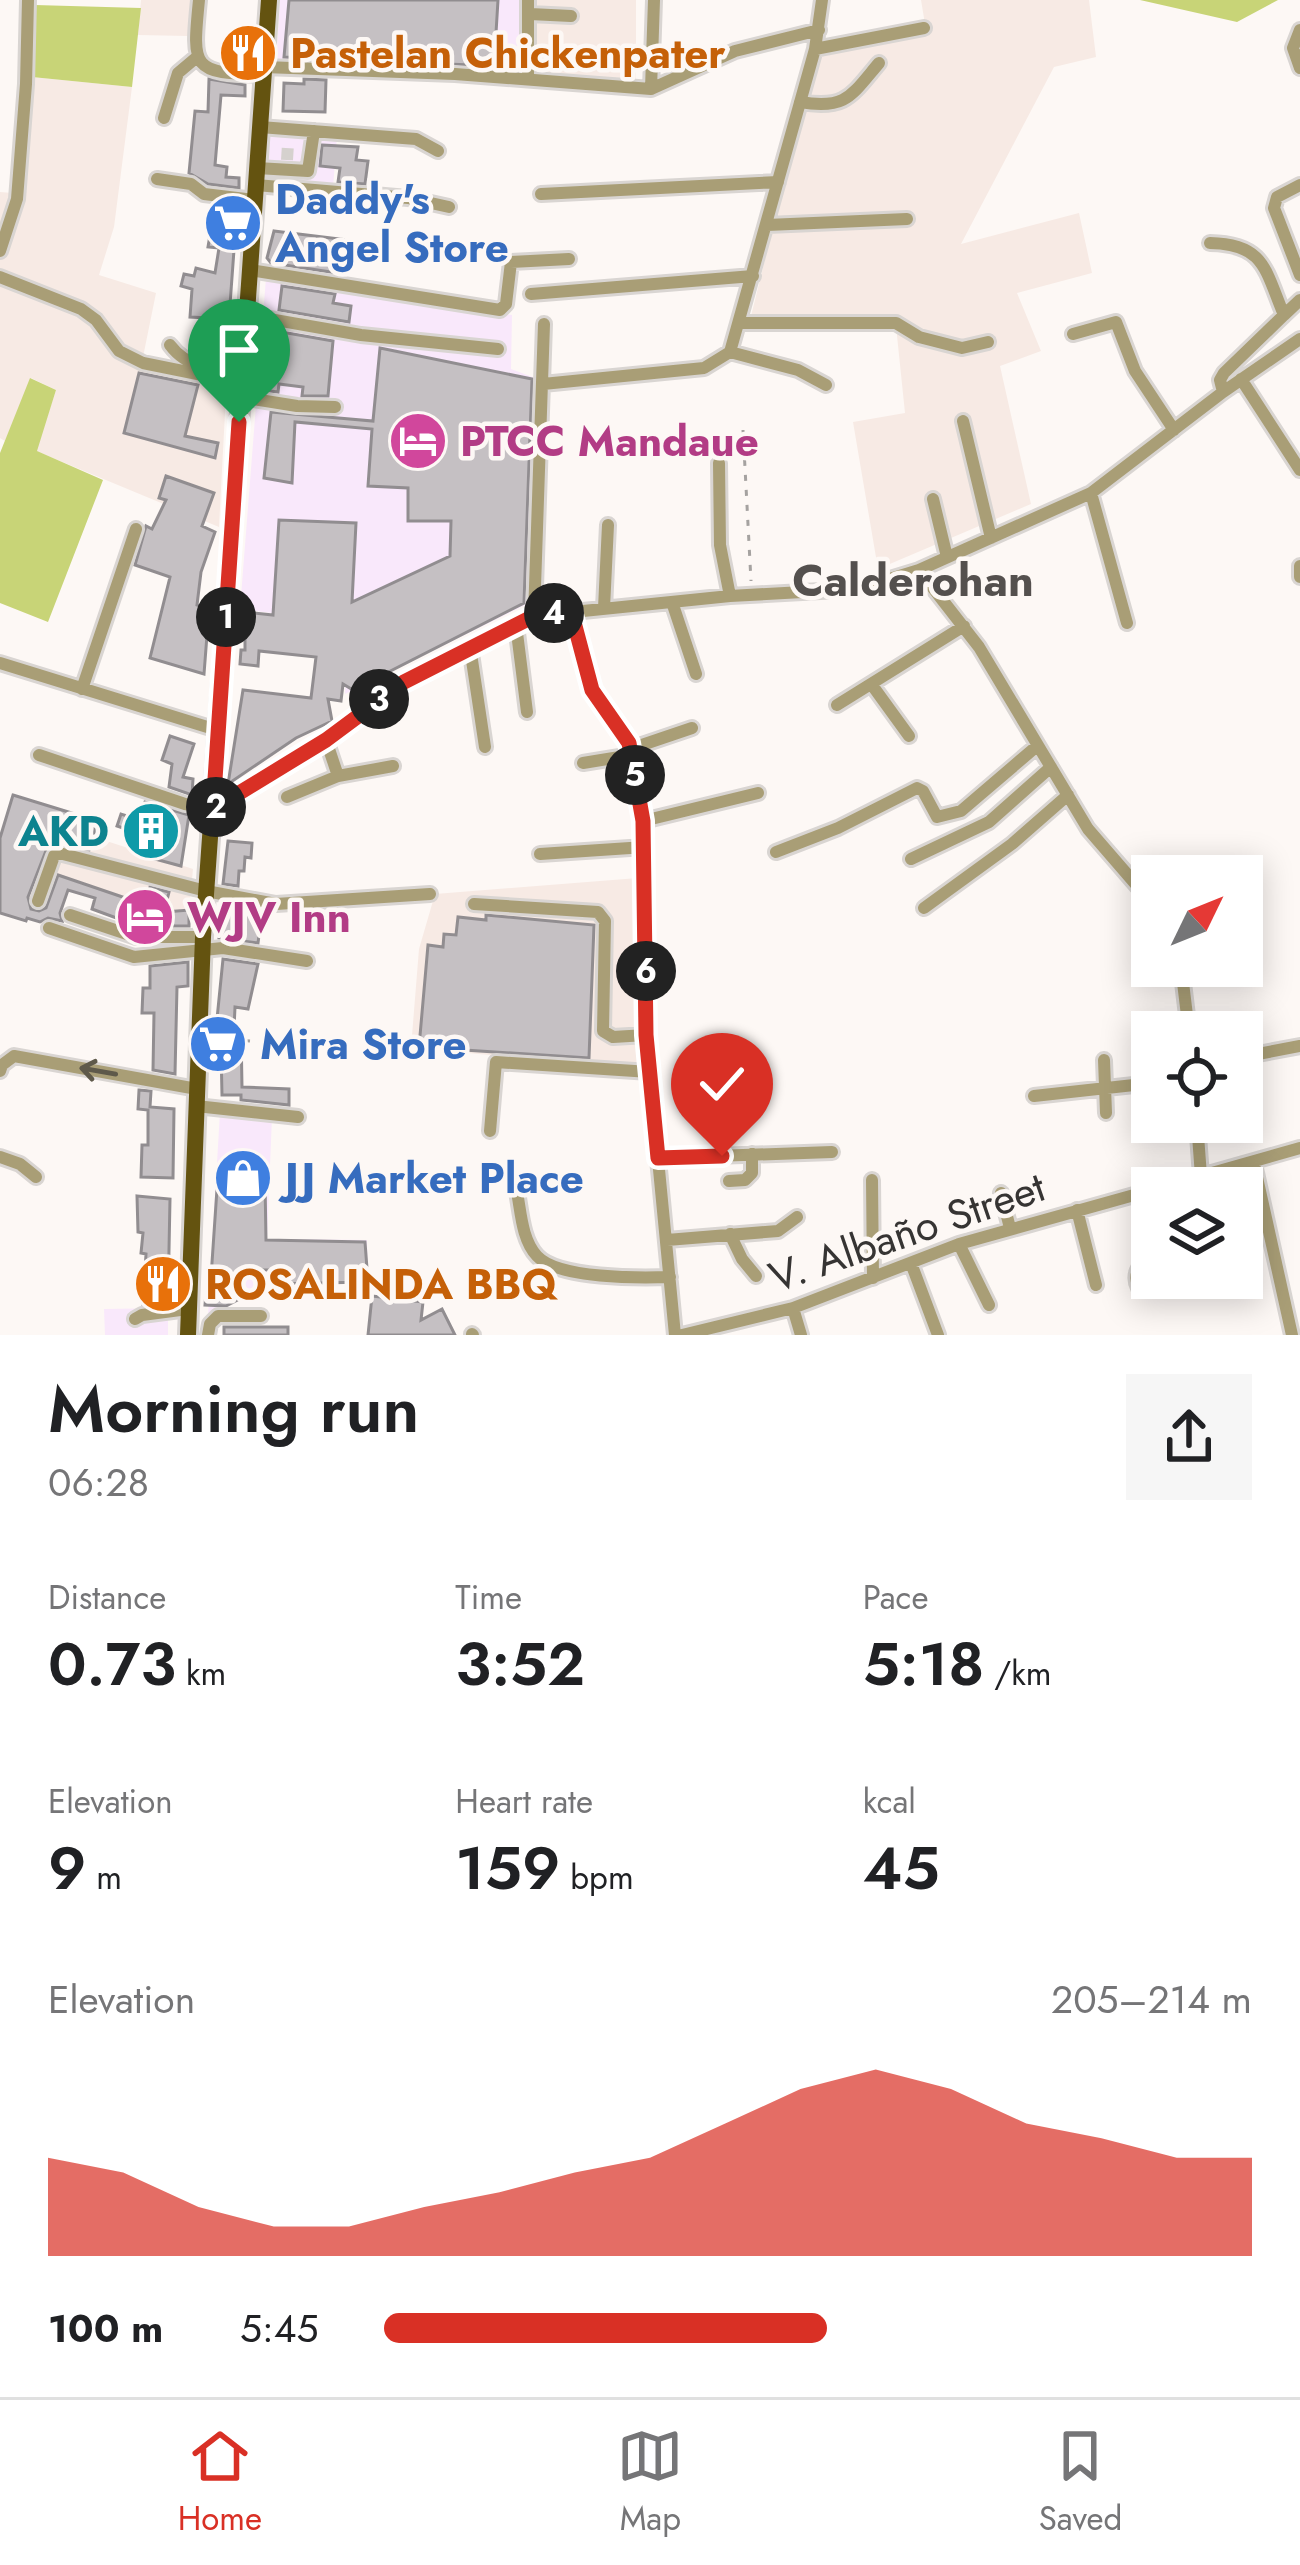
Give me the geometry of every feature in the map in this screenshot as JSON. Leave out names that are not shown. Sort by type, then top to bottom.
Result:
[{"type":"main road","points":[[188,1332],[206,891],[269,0]]},
{"type":"street","points":[[0,251],[17,199],[28,0]]},
{"type":"street","points":[[164,118],[178,73],[197,57],[199,0]]},
{"type":"street","points":[[651,88],[654,0]]},
{"type":"street","points":[[543,384],[704,368],[730,352],[815,49],[822,0]]},
{"type":"street","points":[[527,79],[529,7],[572,16]]},
{"type":"street","points":[[815,49],[924,28]]},
{"type":"street","points":[[197,57],[212,71],[527,79],[651,88],[735,51],[819,30]]},
{"type":"street","points":[[1300,30],[1293,47],[1300,68]]},
{"type":"street","points":[[800,102],[840,104],[879,63]]},
{"type":"street","points":[[260,128],[289,136],[314,131],[416,139],[438,151]]},
{"type":"street","points":[[256,185],[286,165],[308,172],[314,131]]},
{"type":"street","points":[[157,179],[191,184],[204,194],[256,185],[449,206]]},
{"type":"street","points":[[541,194],[778,182]]},
{"type":"street","points":[[1300,185],[1276,197],[1274,208],[1300,274]]},
{"type":"street","points":[[766,225],[907,219]]},
{"type":"street","points":[[1210,243],[1236,243],[1256,255],[1284,315]]},
{"type":"street","points":[[250,270],[500,310],[506,304],[511,262],[569,259]]},
{"type":"street","points":[[531,294],[753,276]]},
{"type":"street","points":[[0,277],[81,309],[96,320],[119,352],[143,363],[242,383],[297,406],[335,406]]},
{"type":"street","points":[[1222,392],[1224,373],[1300,299]]},
{"type":"street","points":[[247,315],[361,335],[498,350]]},
{"type":"street","points":[[1073,334],[1116,322],[1135,371],[1174,430]]},
{"type":"street","points":[[739,323],[896,323],[919,337],[962,348],[988,342]]},
{"type":"street","points":[[534,616],[544,324]]},
{"type":"street","points":[[39,755],[213,809],[326,740],[404,682],[534,616],[730,596],[857,589],[919,570],[1091,493],[1222,392],[1300,339]]},
{"type":"street","points":[[170,345],[182,361],[226,370],[242,383]]},
{"type":"street","points":[[730,352],[798,370],[826,385]]},
{"type":"street","points":[[1241,380],[1300,470]]},
{"type":"street","points":[[963,421],[991,538]]},
{"type":"street","points":[[719,463],[721,544],[730,596]]},
{"type":"street","points":[[1091,493],[1127,623]]},
{"type":"street","points":[[933,499],[947,557]]},
{"type":"street","points":[[604,608],[608,525]]},
{"type":"street","points":[[82,689],[136,529]]},
{"type":"street","points":[[1300,566],[1300,577]]},
{"type":"street","points":[[919,570],[964,626],[1068,795],[1131,880]]},
{"type":"street","points":[[672,602],[696,674]]},
{"type":"street","points":[[571,611],[592,690],[631,752],[643,821],[646,1035],[679,1335]]},
{"type":"street","points":[[516,625],[527,712]]},
{"type":"street","points":[[837,705],[964,626]]},
{"type":"street","points":[[470,647],[484,747]]},
{"type":"street","points":[[0,663],[218,730]]},
{"type":"street","points":[[872,685],[909,736]]},
{"type":"street","points":[[583,764],[631,752],[692,728]]},
{"type":"street","points":[[326,740],[338,776]]},
{"type":"street","points":[[776,852],[838,828],[917,788],[937,817],[962,811],[1037,746]]},
{"type":"street","points":[[287,797],[338,776],[393,766]]},
{"type":"street","points":[[911,859],[989,822],[1051,767]]},
{"type":"street","points":[[643,821],[758,793]]},
{"type":"street","points":[[923,908],[1012,844],[1068,795]]},
{"type":"street","points":[[540,854],[645,847]]},
{"type":"street","points":[[38,901],[58,853],[276,904],[430,894]]},
{"type":"street","points":[[474,904],[598,912],[604,921],[603,1031],[614,1037],[646,1035]]},
{"type":"street","points":[[70,915],[136,937],[307,961]]},
{"type":"street","points":[[49,928],[134,957],[203,943]]},
{"type":"street","points":[[1263,1053],[1300,1046]]},
{"type":"street","points":[[0,1071],[14,1056],[298,1117]]},
{"type":"street","points":[[1104,1060],[1106,1113]]},
{"type":"street","points":[[490,1131],[496,1062],[650,1072]]},
{"type":"street","points":[[1034,1096],[1131,1084]]},
{"type":"street","name":"V. Albaño Street","points":[[1241,1167],[1300,1148]]},
{"type":"street","points":[[658,1158],[832,1152]]},
{"type":"street","points":[[729,1181],[745,1180],[752,1173],[752,1154]]},
{"type":"street","points":[[0,1156],[36,1177]]},
{"type":"street","points":[[1254,1164],[1292,1335]]},
{"type":"street","points":[[872,1180],[873,1278]]},
{"type":"street","points":[[517,1192],[525,1237],[538,1258],[573,1272],[670,1277]]},
{"type":"street","points":[[1001,1193],[1010,1228]]},
{"type":"street","name":"V. Albaño Street","points":[[679,1335],[793,1308],[959,1244],[1131,1196]]},
{"type":"street","points":[[1077,1210],[1096,1285]]},
{"type":"street","points":[[667,1240],[778,1231],[797,1217]]},
{"type":"street","points":[[730,1234],[756,1276]]},
{"type":"street","points":[[959,1244],[989,1305]]},
{"type":"street","points":[[911,1263],[938,1335]]},
{"type":"street","points":[[793,1308],[801,1335]]},
{"type":"street","points":[[135,1319],[188,1309]]},
{"type":"street","points":[[188,1332],[208,1332],[218,1316],[261,1316]]},
{"type":"path","points":[[743,430],[753,595]]},
{"type":"path","points":[[199,1036],[250,1041]]},
{"type":"shaded area","points":[[141,0],[191,0],[188,36],[138,35]]},
{"type":"shaded area","points":[[280,0],[520,0],[519,76],[276,64]]},
{"type":"shaded area","points":[[536,0],[636,0],[636,83],[536,77]]},
{"type":"shaded area","points":[[921,0],[1089,0],[1096,57],[1054,67],[961,244],[1079,213],[1092,273],[1017,293],[1041,351],[1000,366],[1031,504],[878,569],[853,422],[905,413],[896,326],[748,328],[817,51],[926,30]]},
{"type":"shaded area","points":[[32,77],[132,87],[114,227],[99,275],[156,293],[143,357],[227,375],[219,527],[36,451],[56,390],[31,378],[5,441],[0,438],[0,192],[25,194]]},
{"type":"shaded area","points":[[266,131],[337,136],[333,188],[262,179]]},
{"type":"shaded area","points":[[266,278],[512,315],[511,369],[538,379],[527,604],[345,694],[349,623],[240,609]]},
{"type":"shaded area","points":[[13,795],[98,821],[94,837],[193,869],[189,910],[167,912],[56,874],[40,922],[0,913],[0,838]]},
{"type":"shaded area","points":[[638,878],[638,1068],[411,1048],[419,949],[435,894]]},
{"type":"shaded area","name":"JJ Market Place","points":[[220,1112],[272,1117],[267,1239],[367,1240],[368,1283],[266,1285],[208,1316]]},
{"type":"shaded area","points":[[168,1308],[168,1335],[105,1335],[104,1309]]},
{"type":"green space","points":[[1140,0],[1278,0],[1237,22]]},
{"type":"green space","points":[[35,5],[141,8],[132,87],[32,77]]},
{"type":"green space","points":[[30,378],[56,390],[37,451],[103,480],[48,622],[0,603],[0,453]]},
{"type":"building","points":[[289,0],[498,0],[494,66],[284,57]]},
{"type":"building","points":[[209,79],[245,85],[245,96],[221,95],[215,165],[227,167],[226,177],[239,178],[239,188],[208,184],[189,173],[195,111],[208,112]]},
{"type":"building","points":[[304,79],[326,80],[325,112],[283,111],[284,83],[304,84]]},
{"type":"building","points":[[322,145],[358,147],[356,160],[368,161],[365,184],[338,182],[340,168],[320,166]]},
{"type":"building","points":[[215,206],[237,209],[226,359],[205,356],[208,318],[190,317],[192,289],[181,286],[184,274],[194,276],[196,268],[215,273],[219,248],[208,247]]},
{"type":"building","points":[[274,231],[348,240],[344,274],[271,263],[267,258]]},
{"type":"building","points":[[282,286],[335,294],[333,303],[351,306],[349,322],[279,310]]},
{"type":"building","points":[[276,331],[333,341],[328,396],[302,396],[303,387],[279,384],[278,392],[262,390],[266,335]]},
{"type":"building","points":[[380,348],[532,379],[524,603],[353,690],[343,684],[341,701],[328,699],[332,721],[296,738],[228,784],[243,690],[311,698],[316,657],[259,651],[258,666],[240,664],[241,650],[245,650],[245,612],[273,615],[279,520],[356,523],[352,602],[450,556],[451,521],[408,521],[408,488],[368,486],[372,429],[295,422],[292,483],[264,478],[271,412],[373,421]]},
{"type":"building","points":[[139,373],[198,385],[185,436],[218,443],[215,458],[124,433]]},
{"type":"building","points":[[166,476],[214,493],[202,526],[215,532],[201,572],[197,605],[209,609],[204,674],[150,658],[170,577],[135,565],[146,526],[152,529],[166,500],[159,498]]},
{"type":"building","points":[[170,736],[194,744],[183,777],[193,779],[192,795],[169,787],[172,764],[162,760]]},
{"type":"building","points":[[13,795],[98,821],[89,850],[49,843],[28,897],[31,909],[46,908],[58,875],[146,905],[150,887],[169,892],[164,912],[189,910],[189,926],[138,926],[92,909],[95,898],[68,890],[62,921],[26,921],[0,913],[0,838]]},
{"type":"building","points":[[145,802],[189,815],[181,866],[151,858],[156,839],[117,826],[121,814],[140,820]]},
{"type":"building","points":[[228,841],[252,843],[251,858],[245,857],[244,871],[239,871],[238,886],[223,884]]},
{"type":"building","points":[[222,905],[262,912],[258,943],[219,938]]},
{"type":"building","points":[[486,915],[594,925],[589,1058],[419,1047],[428,945],[443,947],[444,934],[456,935],[458,917],[486,920]]},
{"type":"building","points":[[223,959],[258,964],[248,1009],[235,1007],[234,1029],[241,1030],[242,1087],[289,1089],[289,1105],[222,1095],[221,1050],[214,1049]]},
{"type":"building","points":[[188,962],[188,986],[177,987],[175,1074],[153,1070],[154,1013],[142,1013],[143,988],[150,988],[150,966]]},
{"type":"building","points":[[139,1090],[151,1091],[150,1107],[174,1109],[173,1178],[141,1177],[142,1145],[148,1145],[148,1110],[138,1109]]},
{"type":"building","name":"JJ Market Place","points":[[236,1180],[265,1181],[266,1240],[365,1242],[368,1282],[269,1284],[269,1270],[246,1270],[234,1273],[245,1296],[226,1306],[205,1305],[206,1292],[210,1292],[217,1189],[236,1188]]},
{"type":"building","points":[[137,1196],[170,1199],[168,1301],[143,1304],[146,1254],[141,1253]]},
{"type":"building","points":[[372,1296],[423,1302],[421,1320],[442,1309],[455,1335],[368,1335]]},
{"type":"building","points":[[224,1327],[288,1327],[288,1335],[224,1335]]},
{"type":"tunnel","points":[[287,160],[288,144]]},
{"type":"place","name":"Pastelan Chickenpater","points":[[248,53]]},
{"type":"place","name":"Daddy's Angel Store","points":[[233,223]]},
{"type":"place","name":"PTCC Mandaue","points":[[418,441]]},
{"type":"place","name":"AKD","points":[[151,831]]},
{"type":"place","name":"WJV Inn","points":[[145,917]]},
{"type":"place","name":"Mira Store","points":[[218,1044]]},
{"type":"place","name":"JJ Market Place","points":[[243,1178]]},
{"type":"place","name":"ROSALINDA BBQ","points":[[163,1284]]},
{"type":"district","name":"Calderohan","points":[[913,580]]},
{"type":"route","points":[[239,422],[213,809],[326,740],[404,682],[534,616],[571,611],[592,690],[629,743],[643,821],[646,1035],[658,1158],[722,1156]]}]
